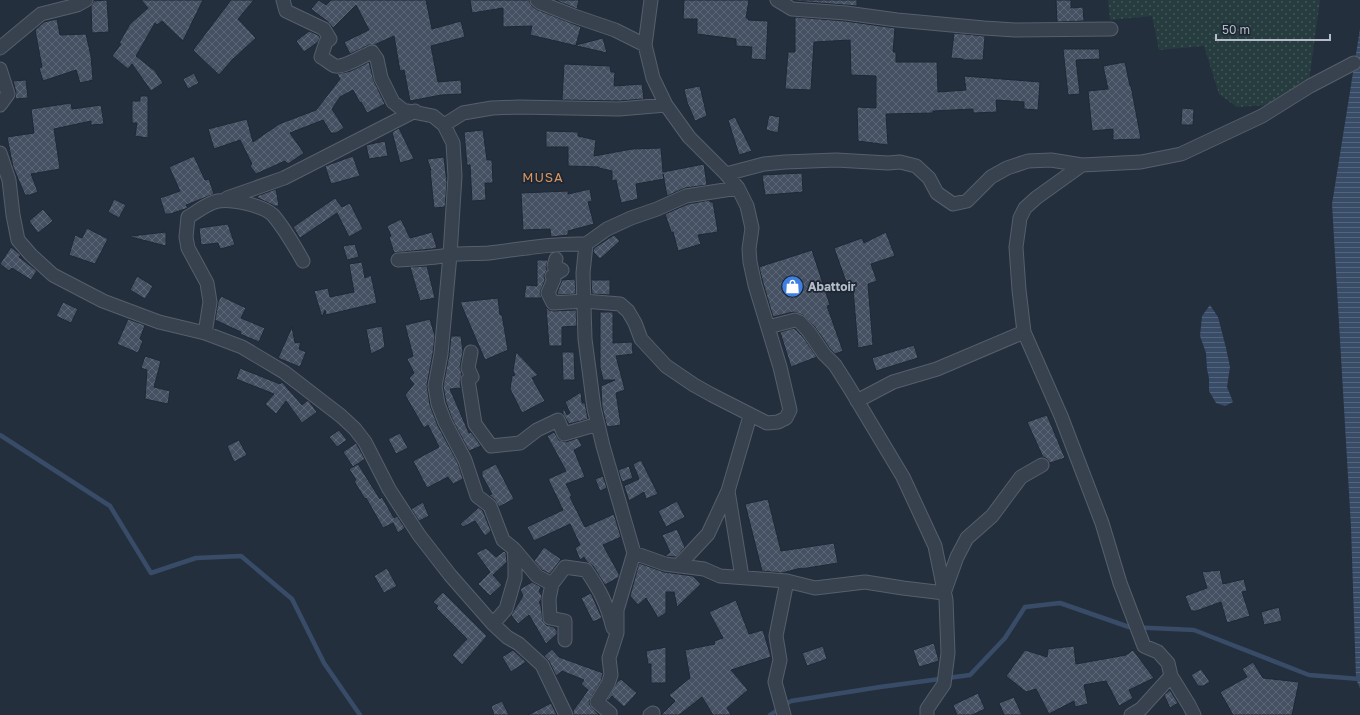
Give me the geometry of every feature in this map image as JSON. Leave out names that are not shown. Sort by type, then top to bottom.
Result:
[{"type":"street","points":[[0,48],[41,14],[77,5],[86,0]]},
{"type":"street","points":[[283,0],[286,11],[324,29],[330,39],[326,42],[321,57],[336,66],[346,65],[372,52],[378,59],[381,78],[393,102],[403,110],[415,111],[433,116],[444,125],[454,143],[455,176],[450,255],[441,354],[435,386],[438,404],[445,422],[465,460],[477,496],[490,506],[503,540],[514,549],[537,576],[552,584]]},
{"type":"street","points":[[537,0],[574,16],[614,30],[645,45]]},
{"type":"street","points":[[556,259],[554,266],[562,270],[552,276],[554,279],[548,293],[553,303],[584,301],[620,304],[628,311],[635,323],[641,340],[666,366],[700,389],[766,424],[778,422],[786,418],[790,410],[780,367],[755,285],[750,262],[749,249],[752,228],[747,206],[738,188],[726,174],[689,138],[666,105],[653,78],[645,45],[651,0]]},
{"type":"street","points":[[777,0],[792,9],[846,13],[896,20],[984,28],[1015,30],[1111,29]]},
{"type":"street","points":[[726,174],[764,164],[785,162],[836,160],[888,163],[900,162],[916,166],[929,178],[937,193],[953,204],[967,201],[992,178],[1006,168],[1028,161],[1051,160],[1082,165],[1141,162],[1181,154],[1262,116],[1310,86],[1354,63]]},
{"type":"street","points":[[0,69],[8,94],[0,105]]},
{"type":"street","points":[[444,125],[463,113],[492,108],[519,107],[619,110],[666,105]]},
{"type":"street","points":[[205,333],[210,302],[207,283],[188,248],[186,237],[188,217],[217,201],[284,178],[415,111]]},
{"type":"street","points":[[0,153],[10,180],[13,215],[18,240],[31,255],[53,275],[103,301],[130,312],[159,322],[205,333],[242,347],[284,372],[341,416],[355,429],[365,442],[389,489],[419,535],[450,575],[493,624],[506,637],[519,644],[542,665],[566,715]]},
{"type":"street","points":[[1082,165],[1036,198],[1026,208],[1020,218],[1016,247],[1024,332],[1061,416],[1102,523],[1120,582],[1144,646],[1158,652],[1168,663],[1171,676],[1194,715]]},
{"type":"street","points":[[398,260],[489,253],[543,245],[568,243],[586,244],[607,230],[631,218],[657,209],[686,196],[738,188]]},
{"type":"street","points":[[217,201],[247,202],[272,214],[287,234],[303,261]]},
{"type":"street","points":[[586,244],[583,272],[585,339],[589,370],[603,446],[634,553],[618,610],[616,639],[609,658],[611,675],[608,684],[597,702],[610,713],[609,715]]},
{"type":"street","points":[[768,327],[795,320],[800,322],[810,332],[824,354],[835,365],[903,477],[935,546],[946,600],[948,653],[944,684],[927,709],[927,715]]},
{"type":"street","points":[[857,401],[893,382],[937,369],[1024,332]]},
{"type":"street","points":[[470,352],[468,368],[472,377],[468,380],[475,424],[490,446],[520,443],[537,430],[558,420],[564,434],[598,424]]},
{"type":"street","points":[[678,566],[708,534],[728,491],[750,416]]},
{"type":"street","points":[[944,593],[957,557],[967,538],[992,516],[1021,477],[1042,464]]},
{"type":"street","points":[[728,491],[742,577]]},
{"type":"street","points":[[493,624],[506,609],[515,578],[514,549]]},
{"type":"street","points":[[634,553],[665,564],[704,569],[720,576],[787,581],[815,588],[865,582],[944,593]]},
{"type":"street","points":[[565,640],[565,621],[550,618],[549,600],[552,584],[565,567],[586,570],[601,592],[610,616],[616,639]]},
{"type":"street","points":[[784,715],[775,682],[780,660],[776,636],[787,581]]},
{"type":"street","points":[[1131,715],[1141,709],[1171,676]]},
{"type":"green space","points":[[1108,0],[1320,0],[1309,81],[1274,105],[1237,107],[1219,94],[1204,46],[1159,50],[1152,16],[1110,20]]},
{"type":"water","points":[[1360,29],[1360,688],[1356,679],[1351,527],[1332,204]]},
{"type":"water","points":[[1210,305],[1218,317],[1230,367],[1227,387],[1233,402],[1225,406],[1216,403],[1209,391],[1206,353],[1200,336],[1202,316]]},
{"type":"building","points":[[107,0],[109,32],[92,33],[91,6],[94,1]]},
{"type":"building","points":[[141,0],[203,0],[183,41],[162,21],[157,25],[155,23],[136,56],[155,71],[163,83],[151,91],[132,64],[128,69],[112,56],[121,44],[119,43],[130,24],[148,8]]},
{"type":"building","points":[[231,0],[254,0],[238,19],[256,38],[232,60],[219,75],[193,50]]},
{"type":"building","points":[[319,0],[326,5],[331,0],[426,0],[432,29],[461,21],[465,37],[431,46],[438,82],[461,80],[462,94],[441,95],[410,101],[404,70],[400,71],[394,36],[350,54],[344,42],[369,30],[356,5],[333,28],[328,22],[311,9]]},
{"type":"building","points":[[470,0],[529,0],[532,6],[538,10],[581,27],[576,45],[603,38],[607,53],[530,35],[532,26],[503,27],[503,8],[472,13]]},
{"type":"building","points":[[555,0],[579,0],[577,9]]},
{"type":"building","points":[[684,0],[749,0],[746,18],[748,18],[748,20],[768,21],[766,60],[751,59],[752,47],[736,46],[736,39],[697,34],[697,19],[683,19]]},
{"type":"building","points":[[857,0],[857,6],[795,1]]},
{"type":"building","points":[[1056,0],[1071,0],[1071,8],[1083,7],[1084,21],[1057,22]]},
{"type":"building","points":[[795,17],[845,21],[895,28],[893,52],[896,52],[896,62],[937,62],[938,92],[966,90],[964,76],[1040,82],[1038,110],[1024,109],[1024,102],[996,100],[997,112],[973,113],[973,109],[933,111],[933,113],[886,114],[888,145],[858,141],[857,107],[876,108],[876,76],[851,75],[850,40],[814,42],[811,90],[785,89],[788,52],[795,52]]},
{"type":"building","points":[[57,19],[60,35],[86,34],[91,56],[93,80],[80,83],[76,70],[43,81],[39,68],[42,67],[35,30],[44,22]]},
{"type":"building","points":[[309,31],[320,37],[318,42],[304,52],[296,41]]},
{"type":"building","points":[[954,33],[985,36],[983,60],[963,60],[951,58]]},
{"type":"building","points":[[1063,49],[1099,49],[1100,59],[1076,60],[1080,94],[1068,95]]},
{"type":"building","points":[[369,62],[374,81],[385,104],[367,113],[353,90],[340,97],[332,109],[344,128],[336,133],[331,133],[323,120],[290,133],[304,153],[288,164],[285,161],[256,174],[250,166],[252,164],[240,140],[214,149],[208,129],[247,119],[253,142],[279,124],[316,110],[340,79],[337,74],[351,71]]},
{"type":"building","points":[[1125,62],[1141,139],[1113,140],[1113,129],[1092,131],[1088,91],[1108,89],[1103,66]]},
{"type":"building","points":[[564,64],[610,66],[611,72],[615,72],[614,86],[642,84],[644,99],[619,101],[562,100]]},
{"type":"building","points":[[194,73],[199,83],[188,89],[183,79]]},
{"type":"building","points":[[26,80],[28,98],[15,99],[16,92],[13,81]]},
{"type":"building","points":[[700,86],[707,116],[695,121],[687,102],[684,89]]},
{"type":"building","points":[[140,96],[148,96],[148,138],[135,136],[137,123],[132,123],[132,101],[140,101]]},
{"type":"building","points":[[71,103],[72,109],[101,105],[104,124],[91,125],[91,121],[54,129],[60,169],[31,174],[38,192],[25,195],[13,167],[7,137],[34,133],[31,109]]},
{"type":"building","points":[[1182,108],[1194,109],[1193,125],[1181,125]]},
{"type":"building","points":[[769,115],[780,117],[778,133],[766,130]]},
{"type":"building","points":[[735,117],[752,151],[739,155],[728,120]]},
{"type":"building","points":[[399,128],[414,159],[400,163],[392,132]]},
{"type":"building","points":[[483,130],[487,160],[492,160],[493,183],[485,183],[486,200],[472,201],[470,165],[467,165],[464,132]]},
{"type":"building","points":[[546,131],[578,132],[578,136],[596,140],[594,156],[632,149],[661,148],[663,172],[704,164],[707,185],[685,188],[667,196],[664,179],[636,184],[638,199],[621,203],[616,180],[612,181],[612,171],[599,167],[568,166],[568,147],[546,147]]},
{"type":"building","points":[[385,141],[388,156],[369,159],[366,145]]},
{"type":"building","points":[[194,156],[205,180],[209,179],[214,194],[186,205],[188,208],[170,214],[165,214],[160,198],[180,191],[169,167]]},
{"type":"building","points":[[353,156],[360,176],[331,184],[325,166]]},
{"type":"building","points":[[444,157],[447,183],[445,207],[434,208],[431,170],[427,159]]},
{"type":"building","points":[[802,173],[803,192],[765,195],[762,175]]},
{"type":"building","points":[[276,189],[279,206],[275,206],[258,198],[257,196]]},
{"type":"building","points":[[590,189],[592,201],[588,202],[594,224],[568,231],[568,235],[551,237],[550,229],[523,230],[521,193],[568,191],[568,194]]},
{"type":"building","points":[[335,198],[342,207],[350,203],[363,229],[349,237],[337,213],[300,238],[293,227]]},
{"type":"building","points":[[114,199],[126,205],[119,218],[108,212]]},
{"type":"building","points":[[710,200],[710,202],[713,202],[718,232],[698,235],[701,244],[678,251],[673,232],[671,232],[665,214],[688,204]]},
{"type":"building","points":[[43,209],[53,221],[38,233],[29,221]]},
{"type":"building","points":[[401,219],[410,238],[432,232],[437,248],[394,253],[389,237],[391,236],[387,226]]},
{"type":"building","points":[[228,224],[235,245],[220,249],[218,243],[201,245],[199,228]]},
{"type":"building","points":[[87,228],[108,239],[95,264],[69,255],[75,235],[82,238]]},
{"type":"building","points":[[166,232],[166,246],[131,237],[131,236]]},
{"type":"building","points":[[886,232],[895,256],[871,264],[877,281],[868,284],[873,345],[858,348],[853,289],[849,290],[834,248],[862,238],[864,243]]},
{"type":"building","points":[[614,235],[620,241],[600,259],[593,252],[594,248]]},
{"type":"building","points":[[355,244],[359,257],[347,260],[343,246]]},
{"type":"building","points":[[11,247],[21,255],[19,257],[37,271],[31,280],[12,268],[9,271],[0,264]]},
{"type":"building","name":"Abattoir","points":[[812,250],[830,305],[827,306],[843,351],[835,354],[815,327],[803,315],[793,312],[773,317],[759,267]]},
{"type":"building","points":[[537,260],[548,260],[546,267],[547,270],[544,276],[545,280],[540,293],[542,298],[524,298],[526,285],[537,286]]},
{"type":"building","points":[[362,262],[365,278],[371,275],[377,303],[326,315],[325,310],[322,317],[314,291],[328,288],[330,297],[354,292],[349,264]]},
{"type":"building","points":[[427,266],[435,298],[420,301],[410,267]]},
{"type":"building","points":[[137,276],[153,286],[145,299],[130,290]]},
{"type":"building","points":[[575,279],[576,294],[558,295],[557,293],[562,280]]},
{"type":"building","points":[[591,280],[610,280],[610,295],[592,294]]},
{"type":"building","points":[[221,296],[246,308],[241,318],[265,328],[259,342],[240,334],[241,332],[215,320],[218,302]]},
{"type":"building","points":[[498,298],[500,315],[502,315],[508,350],[485,360],[460,302]]},
{"type":"building","points":[[63,302],[78,309],[71,323],[56,316]]},
{"type":"building","points":[[546,307],[553,311],[576,310],[577,326],[562,327],[562,346],[549,346]]},
{"type":"building","points":[[600,312],[613,312],[613,343],[632,342],[633,354],[616,356],[625,390],[616,393],[621,425],[607,427],[602,407],[601,386],[615,380],[603,380],[600,367]]},
{"type":"building","points":[[128,319],[145,325],[140,339],[143,341],[138,353],[117,344]]},
{"type":"building","points":[[430,319],[435,336],[427,385],[430,405],[438,426],[458,463],[463,479],[453,484],[448,477],[427,488],[413,461],[439,447],[428,425],[424,428],[405,395],[414,384],[409,378],[414,373],[407,359],[413,356],[405,325]]},
{"type":"building","points":[[382,326],[385,347],[371,354],[366,329]]},
{"type":"building","points":[[292,327],[295,343],[301,342],[299,349],[306,352],[300,367],[278,358]]},
{"type":"building","points":[[794,328],[803,337],[817,357],[791,367],[780,332]]},
{"type":"building","points":[[451,336],[461,336],[463,352],[460,367],[462,375],[460,381],[461,388],[450,389],[469,433],[471,432],[481,446],[469,451],[452,419],[446,402],[443,386]]},
{"type":"building","points":[[914,345],[918,358],[876,371],[872,358]]},
{"type":"building","points":[[516,352],[538,375],[532,378],[545,401],[522,413],[510,389],[512,376],[515,375],[513,371]]},
{"type":"building","points":[[562,352],[574,352],[575,380],[563,380]]},
{"type":"building","points":[[145,356],[161,361],[154,387],[170,391],[168,404],[145,399],[147,370],[141,368]]},
{"type":"building","points":[[240,368],[280,384],[282,382],[302,405],[308,400],[317,412],[302,423],[286,401],[276,414],[265,404],[274,394],[236,379]]},
{"type":"building","points":[[581,392],[582,403],[585,403],[588,419],[569,424],[563,414],[563,407],[567,415],[570,413],[565,402]]},
{"type":"building","points":[[1047,415],[1065,458],[1050,463],[1043,457],[1027,422]]},
{"type":"building","points":[[339,430],[347,440],[337,447],[329,437]]},
{"type":"building","points":[[554,432],[559,440],[566,442],[578,438],[582,446],[574,450],[585,477],[566,484],[572,496],[570,497],[585,527],[614,514],[621,537],[603,545],[619,574],[619,577],[605,585],[593,566],[587,562],[584,557],[580,560],[575,548],[580,545],[570,524],[534,541],[527,527],[563,510],[548,479],[566,471],[547,436]]},
{"type":"building","points":[[400,433],[408,448],[396,454],[388,439]]},
{"type":"building","points":[[239,440],[247,455],[234,462],[227,446]]},
{"type":"building","points":[[356,443],[365,459],[353,467],[343,452]]},
{"type":"building","points":[[641,460],[658,494],[646,499],[644,492],[629,501],[624,486],[639,479],[633,464]]},
{"type":"building","points":[[358,464],[380,499],[382,497],[394,518],[397,516],[405,528],[398,533],[393,523],[383,528],[366,498],[365,499],[354,481],[356,480],[349,469]]},
{"type":"building","points":[[496,464],[514,499],[499,507],[495,500],[489,495],[492,494],[482,476],[482,471]]},
{"type":"building","points":[[629,466],[633,478],[622,482],[618,470]]},
{"type":"building","points":[[603,476],[607,488],[600,491],[595,479]]},
{"type":"building","points":[[768,499],[781,551],[834,543],[838,563],[801,568],[782,573],[762,571],[745,504]]},
{"type":"building","points":[[677,501],[685,517],[666,527],[658,511]]},
{"type":"building","points":[[423,502],[429,516],[419,521],[411,509]]},
{"type":"building","points":[[476,505],[483,511],[491,531],[485,536],[475,521],[463,527],[460,524],[478,508]]},
{"type":"building","points":[[677,529],[685,547],[676,557],[665,556],[670,552],[662,535]]},
{"type":"building","points":[[544,547],[561,559],[550,574],[542,570],[534,561]]},
{"type":"building","points":[[486,548],[496,557],[504,551],[506,553],[507,562],[493,575],[502,585],[490,596],[478,584],[490,572],[476,553]]},
{"type":"building","points":[[639,563],[664,572],[693,576],[701,584],[677,607],[674,592],[666,592],[666,613],[658,618],[646,598],[638,605],[630,596]]},
{"type":"building","points":[[387,568],[397,586],[384,593],[374,576]]},
{"type":"building","points":[[1220,570],[1223,584],[1244,579],[1247,591],[1242,592],[1250,616],[1227,623],[1221,602],[1196,611],[1191,611],[1185,596],[1207,588],[1202,572]]},
{"type":"building","points":[[532,582],[541,587],[539,591],[542,596],[539,602],[543,621],[546,625],[554,627],[557,631],[557,634],[546,644],[529,615],[518,624],[511,615],[523,596],[520,589]]},
{"type":"building","points":[[443,592],[487,636],[462,665],[452,655],[467,639],[436,608],[438,606],[433,602]]},
{"type":"building","points":[[591,593],[602,618],[593,622],[581,598]]},
{"type":"building","points":[[736,600],[749,634],[763,630],[771,657],[731,670],[748,690],[727,708],[731,715],[713,715],[702,697],[679,715],[661,715],[675,701],[669,695],[690,678],[685,650],[715,644],[714,641],[723,638],[709,612]]},
{"type":"building","points":[[1279,607],[1282,621],[1264,625],[1261,612]]},
{"type":"building","points":[[934,643],[939,661],[919,667],[913,650]]},
{"type":"building","points":[[823,646],[827,659],[807,666],[802,653]]},
{"type":"building","points":[[1074,646],[1076,664],[1126,655],[1133,650],[1154,678],[1129,690],[1133,698],[1119,706],[1106,681],[1084,685],[1088,704],[1075,707],[1074,701],[1049,714],[1036,689],[1026,692],[1006,676],[1025,650],[1047,657],[1048,649]]},
{"type":"building","points":[[666,647],[666,683],[651,683],[651,664],[648,664],[646,651]]},
{"type":"building","points":[[552,649],[559,657],[603,673],[601,681],[589,701],[590,705],[599,715],[574,715],[573,711],[588,690],[581,684],[584,680],[562,671],[556,676],[549,661],[544,656]]},
{"type":"building","points":[[513,650],[526,662],[511,672],[502,657]]},
{"type":"building","points":[[1253,662],[1263,678],[1299,682],[1292,715],[1233,715],[1220,692],[1247,677],[1242,669]]},
{"type":"building","points":[[1201,669],[1210,682],[1203,686],[1198,686],[1191,675]]},
{"type":"building","points":[[621,679],[637,693],[624,707],[612,696],[608,701],[607,700],[617,682]]},
{"type":"building","points":[[1170,690],[1178,703],[1170,708],[1164,695]]},
{"type":"building","points":[[978,693],[985,709],[972,715],[957,715],[953,705]]},
{"type":"building","points":[[1014,697],[1022,715],[1004,715],[999,703]]},
{"type":"building","points":[[502,701],[509,715],[494,715],[491,706]]},
{"type":"building","points":[[551,703],[557,715],[528,715]]},
{"type":"waterway","points":[[0,435],[110,506],[151,573],[196,558],[241,556],[292,599],[324,663],[360,715]]},
{"type":"waterway","points":[[770,715],[791,701],[970,675],[1005,638],[1025,607],[1060,603],[1129,627],[1194,630],[1309,675],[1360,679]]},
{"type":"place","name":"Abattoir","points":[[793,287]]},
{"type":"district","name":"MUSA","points":[[543,177]]}]
